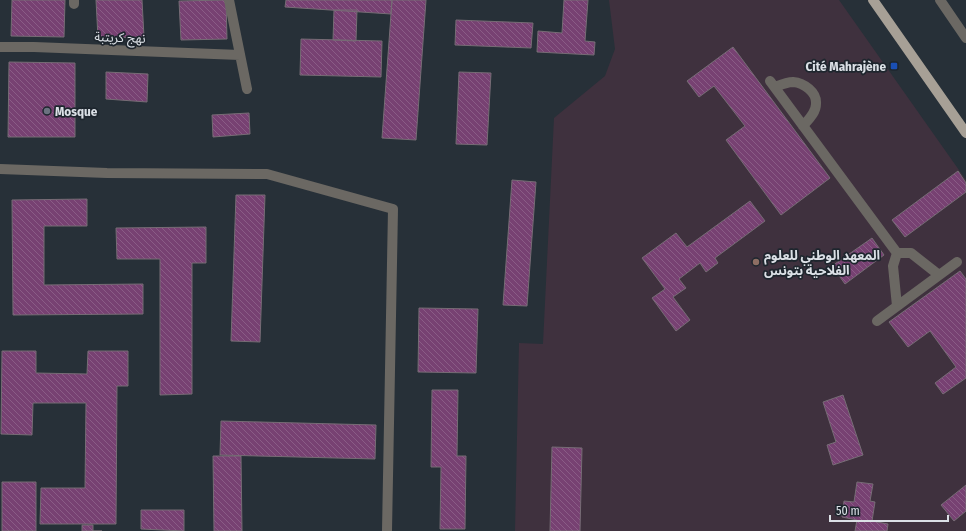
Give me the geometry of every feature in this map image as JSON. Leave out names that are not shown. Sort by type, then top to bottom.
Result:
[{"type":"main road","points":[[873,0],[966,133]]},
{"type":"street","points":[[229,0],[247,89]]},
{"type":"street","points":[[940,0],[966,38]]},
{"type":"street","name":"نهج كريتبة","points":[[0,47],[240,55]]},
{"type":"street","points":[[803,126],[813,115],[816,104],[813,93],[804,85],[792,82],[772,84],[803,126],[897,253]]},
{"type":"street","points":[[0,169],[107,173],[267,174],[393,210],[387,531]]},
{"type":"street","points":[[897,253],[911,252],[939,275]]},
{"type":"street","points":[[897,253],[893,266],[898,306]]},
{"type":"street","points":[[877,321],[956,262]]},
{"type":"shaded area","name":"المعهد الوطني للعلوم الفلاحية بتونس","points":[[609,0],[839,0],[966,180],[966,531],[515,531],[519,343],[543,344],[554,118],[605,76],[615,49]]},
{"type":"building","points":[[12,0],[65,0],[64,37],[11,36]]},
{"type":"building","points":[[96,0],[142,0],[144,37],[98,38]]},
{"type":"building","points":[[226,0],[227,39],[181,40],[179,1]]},
{"type":"building","points":[[286,0],[392,0],[391,14],[285,7]]},
{"type":"building","points":[[392,0],[426,0],[416,140],[382,138]]},
{"type":"building","points":[[564,0],[588,0],[585,41],[595,42],[594,55],[537,52],[538,31],[562,33]]},
{"type":"building","points":[[334,10],[357,10],[356,41],[333,40]]},
{"type":"building","points":[[456,20],[533,23],[531,48],[455,45]]},
{"type":"building","points":[[301,39],[382,41],[381,77],[300,75]]},
{"type":"building","points":[[733,47],[830,178],[781,215],[726,140],[745,126],[714,86],[699,97],[687,81]]},
{"type":"building","points":[[9,62],[75,63],[75,137],[8,137]]},
{"type":"building","points":[[106,72],[148,74],[147,102],[106,99]]},
{"type":"building","points":[[459,72],[491,73],[487,145],[456,144]]},
{"type":"building","points":[[249,113],[250,134],[213,137],[212,115]]},
{"type":"building","points":[[958,171],[966,183],[966,192],[905,237],[892,220]]},
{"type":"building","points":[[512,180],[536,182],[527,306],[503,305]]},
{"type":"building","points":[[236,195],[265,195],[260,342],[231,341]]},
{"type":"building","points":[[87,199],[87,226],[44,226],[44,285],[143,284],[143,314],[13,315],[12,200]]},
{"type":"building","points":[[750,201],[765,221],[715,258],[718,263],[706,272],[700,263],[679,279],[686,288],[673,297],[690,320],[676,331],[652,298],[665,289],[642,258],[676,233],[687,247]]},
{"type":"building","points":[[206,227],[206,263],[192,263],[192,394],[160,395],[160,259],[117,259],[116,228]]},
{"type":"building","points":[[872,238],[884,255],[845,284],[832,266]]},
{"type":"building","points":[[960,271],[966,279],[966,378],[943,394],[935,383],[956,367],[930,331],[908,347],[889,322]]},
{"type":"building","points":[[419,308],[478,309],[476,373],[418,372]]},
{"type":"building","points":[[2,351],[36,351],[36,373],[87,374],[88,351],[128,351],[128,386],[117,386],[116,524],[40,524],[41,488],[85,488],[86,403],[33,403],[32,435],[1,434]]},
{"type":"building","points":[[432,390],[458,390],[457,456],[466,456],[465,529],[440,529],[441,467],[431,467]]},
{"type":"building","points":[[843,395],[863,455],[833,465],[827,445],[836,442],[823,402]]},
{"type":"building","points":[[221,421],[376,425],[375,459],[220,455]]},
{"type":"building","points":[[552,447],[582,448],[580,531],[550,531]]},
{"type":"building","points":[[213,456],[241,456],[242,531],[214,531]]},
{"type":"building","points":[[2,482],[36,482],[36,531],[2,531]]},
{"type":"building","points":[[857,482],[873,484],[870,501],[875,502],[872,521],[888,524],[887,531],[855,531],[857,520],[842,517],[844,501],[854,502]]},
{"type":"building","points":[[966,485],[966,511],[954,521],[941,505]]},
{"type":"building","points":[[141,510],[184,510],[184,531],[141,529]]},
{"type":"building","points":[[82,525],[93,525],[93,531],[82,531]]},
{"type":"place","name":"Cité Mahrajène","points":[[894,66]]},
{"type":"place","name":"Mosque","points":[[47,111]]},
{"type":"place","name":"المعهد الوطني للعلوم الفلاحية بتونس","points":[[756,262]]}]
